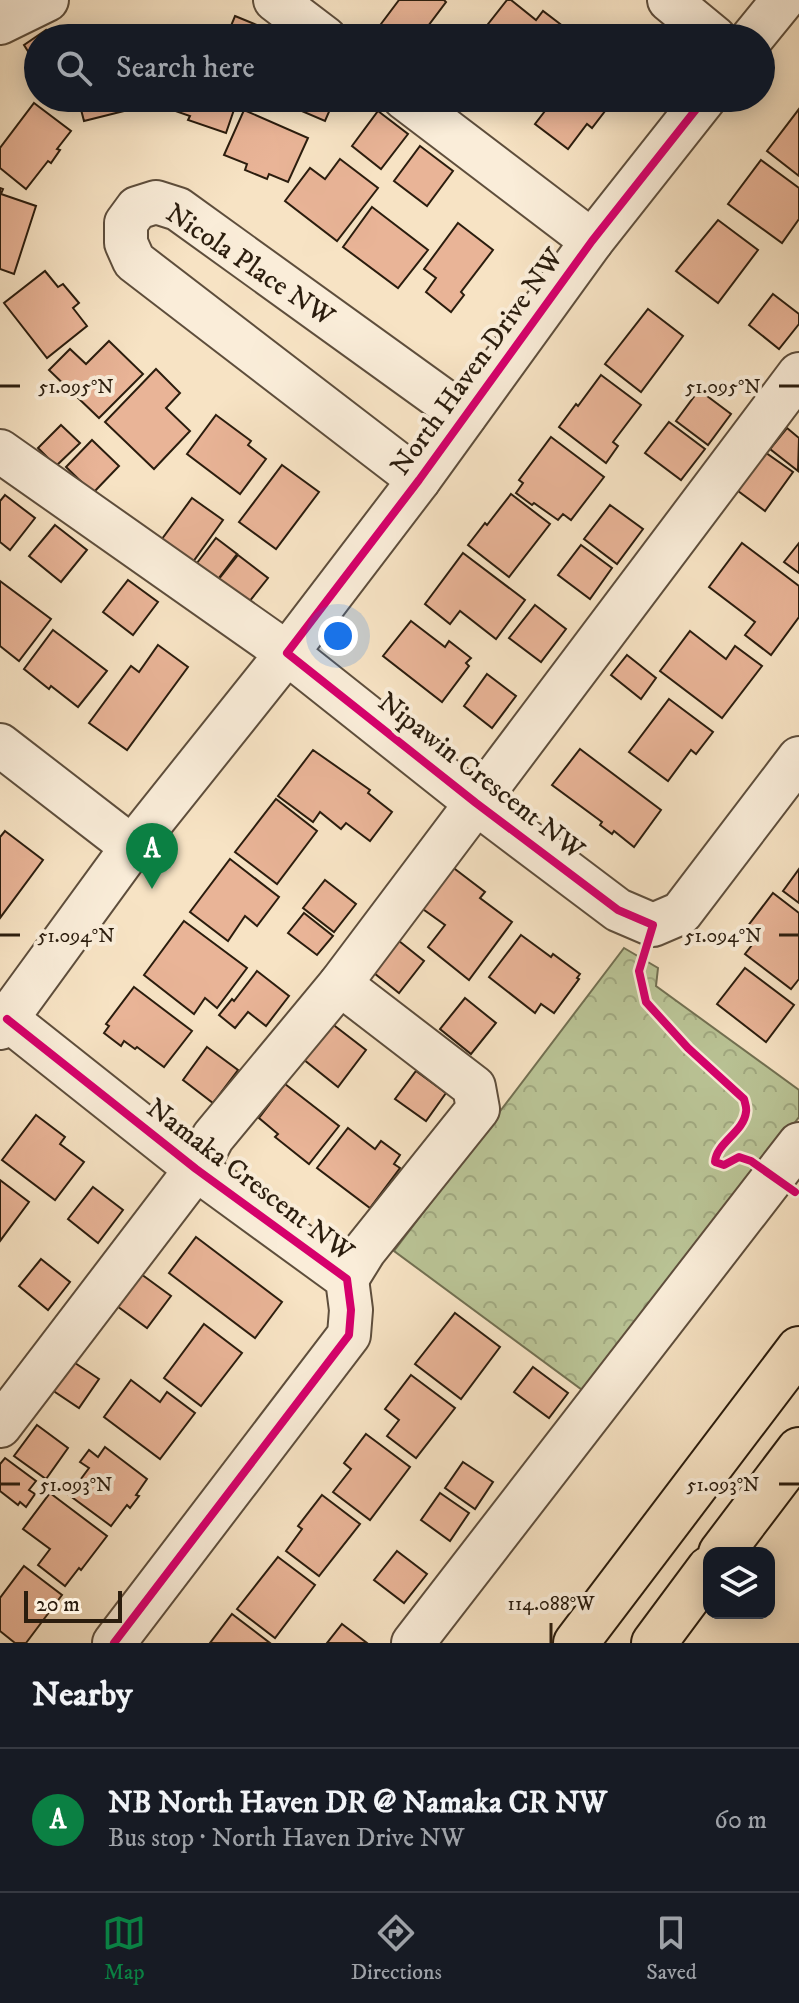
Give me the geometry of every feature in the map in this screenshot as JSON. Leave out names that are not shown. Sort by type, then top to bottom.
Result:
[{"type":"main road","points":[[576,1643],[799,1349]]},
{"type":"main road","points":[[726,1547],[799,1450]]},
{"type":"main road","points":[[654,1643],[703,1577]]},
{"type":"street","points":[[0,23],[47,0]]},
{"type":"street","points":[[275,0],[307,24]]},
{"type":"street","points":[[669,0],[698,24]]},
{"type":"street","points":[[763,24],[783,0]]},
{"type":"street","points":[[422,112],[592,241]]},
{"type":"street","name":"North Haven Drive NW","points":[[2,1021],[132,847],[287,653],[419,480],[592,241],[694,112]]},
{"type":"street","name":"Nicola Place NW","points":[[419,480],[134,261],[126,243],[126,223],[137,208],[156,202],[178,209],[465,416]]},
{"type":"street","points":[[0,1426],[196,1169],[213,1137],[340,984],[799,374]]},
{"type":"street","name":"Nipawin Crescent NW","points":[[0,451],[287,653],[476,803],[618,910],[653,925],[681,913],[799,758]]},
{"type":"street","points":[[0,745],[132,847]]},
{"type":"street","points":[[340,984],[474,1087],[478,1109],[365,1250],[347,1279]]},
{"type":"street","name":"Namaka Crescent NW","points":[[2,1021],[347,1279],[351,1310],[349,1335],[114,1643]]},
{"type":"street","points":[[413,1643],[799,1144]]},
{"type":"green space","points":[[624,948],[658,968],[656,986],[799,1090],[799,1117],[589,1395],[394,1251]]},
{"type":"building","points":[[399,0],[446,2],[430,24],[381,24]]},
{"type":"building","points":[[507,0],[511,0],[536,20],[543,11],[560,24],[488,24]]},
{"type":"building","points":[[235,16],[254,24],[232,24]]},
{"type":"building","points":[[799,109],[799,176],[767,151]]},
{"type":"building","points":[[27,112],[46,112],[71,131],[51,163],[48,161],[26,189],[0,168],[0,148]]},
{"type":"building","points":[[82,112],[120,112],[84,121]]},
{"type":"building","points":[[178,112],[233,112],[226,133],[188,120],[190,116]]},
{"type":"building","points":[[243,112],[308,138],[288,182],[269,174],[267,179],[245,170],[247,164],[224,155]]},
{"type":"building","points":[[304,112],[329,112],[325,121]]},
{"type":"building","points":[[377,112],[408,134],[381,169],[352,146]]},
{"type":"building","points":[[544,112],[604,112],[592,128],[587,124],[568,149],[535,124]]},
{"type":"building","points":[[420,146],[453,171],[427,206],[394,181]]},
{"type":"building","points":[[340,159],[378,188],[337,241],[285,201],[310,168],[325,179]]},
{"type":"building","points":[[761,160],[799,188],[799,219],[782,243],[728,204]]},
{"type":"building","points":[[0,188],[3,189],[1,194],[36,206],[14,274],[0,269]]},
{"type":"building","points":[[372,207],[428,250],[398,288],[343,247]]},
{"type":"building","points":[[718,220],[758,250],[718,303],[676,271]]},
{"type":"building","points":[[458,223],[493,250],[461,292],[464,295],[451,312],[426,292],[436,278],[424,269]]},
{"type":"building","points":[[45,271],[58,287],[63,284],[79,303],[73,308],[87,326],[47,358],[4,303]]},
{"type":"building","points":[[773,294],[799,314],[799,324],[779,349],[749,325]]},
{"type":"building","points":[[648,309],[683,336],[641,392],[605,364]]},
{"type":"building","points":[[109,341],[143,374],[99,418],[49,370],[70,349],[86,364]]},
{"type":"building","points":[[156,369],[180,393],[166,408],[190,431],[154,469],[105,422]]},
{"type":"building","points":[[601,375],[641,405],[613,442],[618,446],[606,463],[559,427]]},
{"type":"building","points":[[699,390],[731,414],[708,445],[676,421]]},
{"type":"building","points":[[216,415],[251,441],[248,445],[266,459],[240,494],[187,454]]},
{"type":"building","points":[[669,422],[705,449],[681,480],[645,453]]},
{"type":"building","points":[[61,425],[80,443],[56,466],[38,448]]},
{"type":"building","points":[[787,428],[799,438],[798,471],[770,449]]},
{"type":"building","points":[[551,437],[604,477],[571,520],[563,514],[558,520],[516,493],[523,483],[519,480]]},
{"type":"building","points":[[92,440],[119,466],[93,493],[66,467]]},
{"type":"building","points":[[762,450],[793,472],[765,511],[734,488]]},
{"type":"building","points":[[282,465],[319,492],[276,549],[239,522]]},
{"type":"building","points":[[511,494],[550,524],[509,577],[468,545]]},
{"type":"building","points":[[5,495],[35,518],[10,550],[0,542],[0,501]]},
{"type":"building","points":[[192,498],[223,520],[190,566],[159,543]]},
{"type":"building","points":[[610,505],[643,529],[617,564],[584,539]]},
{"type":"building","points":[[55,525],[87,550],[61,582],[29,556]]},
{"type":"building","points":[[216,538],[237,554],[215,583],[194,567]]},
{"type":"building","points":[[742,543],[799,586],[799,617],[771,655],[745,635],[755,622],[709,587]]},
{"type":"building","points":[[799,543],[799,573],[784,562]]},
{"type":"building","points":[[581,545],[612,568],[590,599],[558,575]]},
{"type":"building","points":[[463,553],[525,600],[496,639],[460,611],[450,624],[425,604]]},
{"type":"building","points":[[238,555],[268,578],[245,607],[215,584]]},
{"type":"building","points":[[128,580],[158,602],[133,635],[103,612]]},
{"type":"building","points":[[0,581],[51,619],[19,661],[0,646]]},
{"type":"building","points":[[535,605],[566,629],[541,662],[509,638]]},
{"type":"building","points":[[411,621],[445,647],[449,641],[471,658],[466,663],[469,666],[442,702],[383,656]]},
{"type":"building","points":[[53,630],[107,671],[78,707],[24,669]]},
{"type":"building","points":[[690,631],[726,659],[735,646],[762,666],[722,718],[660,671]]},
{"type":"building","points":[[158,645],[188,667],[127,750],[89,723],[131,666],[139,672]]},
{"type":"building","points":[[627,655],[656,678],[641,699],[611,675]]},
{"type":"building","points":[[487,674],[516,696],[492,728],[464,706]]},
{"type":"building","points":[[669,699],[713,732],[696,754],[691,750],[668,781],[629,752]]},
{"type":"building","points":[[580,749],[661,810],[634,847],[614,831],[612,834],[600,825],[602,822],[552,785]]},
{"type":"building","points":[[313,750],[370,790],[368,793],[392,812],[370,841],[346,823],[341,829],[320,812],[313,822],[278,796]]},
{"type":"building","points":[[276,799],[317,831],[277,884],[235,852]]},
{"type":"building","points":[[5,831],[43,860],[0,918],[0,837]]},
{"type":"building","points":[[230,859],[279,897],[257,926],[245,916],[228,941],[190,912]]},
{"type":"building","points":[[451,866],[485,892],[480,898],[512,922],[469,980],[428,947],[445,925],[420,907]]},
{"type":"building","points":[[799,869],[799,903],[783,891]]},
{"type":"building","points":[[325,880],[356,904],[334,932],[303,908]]},
{"type":"building","points":[[773,893],[799,913],[799,979],[791,989],[745,954],[759,936],[747,927]]},
{"type":"building","points":[[304,913],[333,936],[317,955],[288,933]]},
{"type":"building","points":[[184,921],[247,968],[217,1008],[205,998],[194,1014],[144,975]]},
{"type":"building","points":[[521,935],[580,974],[554,1013],[541,1004],[535,1013],[489,977]]},
{"type":"building","points":[[394,937],[424,961],[399,993],[369,969]]},
{"type":"building","points":[[745,968],[794,1005],[766,1042],[717,1004]]},
{"type":"building","points":[[257,971],[289,996],[266,1026],[248,1012],[235,1028],[219,1015]]},
{"type":"building","points":[[134,987],[192,1031],[164,1067],[137,1047],[135,1049],[124,1041],[121,1046],[104,1033],[109,1026],[106,1024]]},
{"type":"building","points":[[465,998],[496,1023],[471,1054],[440,1029]]},
{"type":"building","points":[[331,1023],[366,1050],[338,1087],[303,1059]]},
{"type":"building","points":[[207,1047],[238,1070],[213,1103],[183,1080]]},
{"type":"building","points":[[416,1071],[446,1093],[426,1121],[395,1099]]},
{"type":"building","points":[[285,1084],[339,1126],[309,1164],[275,1137],[278,1134],[259,1118]]},
{"type":"building","points":[[36,1115],[65,1137],[60,1144],[84,1162],[55,1200],[2,1160]]},
{"type":"building","points":[[348,1128],[375,1149],[381,1141],[400,1155],[394,1164],[400,1168],[370,1208],[317,1168]]},
{"type":"building","points":[[0,1180],[29,1202],[0,1241]]},
{"type":"building","points":[[93,1187],[123,1210],[98,1243],[68,1219]]},
{"type":"building","points":[[196,1237],[282,1302],[255,1338],[169,1273]]},
{"type":"building","points":[[41,1259],[70,1282],[48,1310],[19,1286]]},
{"type":"building","points":[[141,1274],[171,1296],[147,1328],[117,1306]]},
{"type":"building","points":[[455,1313],[500,1347],[461,1399],[415,1364]]},
{"type":"building","points":[[204,1324],[242,1353],[201,1406],[164,1378]]},
{"type":"building","points":[[72,1361],[99,1379],[79,1408],[52,1390]]},
{"type":"building","points":[[533,1367],[568,1393],[549,1418],[514,1392]]},
{"type":"building","points":[[411,1375],[455,1408],[416,1458],[387,1436],[399,1420],[385,1409]]},
{"type":"building","points":[[131,1380],[160,1402],[167,1392],[195,1413],[160,1459],[104,1417]]},
{"type":"building","points":[[37,1425],[68,1448],[46,1479],[14,1456]]},
{"type":"building","points":[[366,1434],[410,1467],[370,1520],[333,1492],[351,1469],[344,1463]]},
{"type":"building","points":[[105,1447],[147,1479],[130,1508],[127,1505],[111,1526],[69,1495],[89,1468],[80,1462],[89,1450],[98,1457]]},
{"type":"building","points":[[5,1458],[36,1481],[29,1490],[35,1494],[26,1507],[20,1502],[18,1505],[0,1491],[0,1464]]},
{"type":"building","points":[[463,1462],[493,1482],[475,1509],[445,1488]]},
{"type":"building","points":[[50,1493],[107,1536],[65,1586],[38,1565],[50,1549],[23,1529]]},
{"type":"building","points":[[440,1493],[469,1513],[450,1541],[421,1520]]},
{"type":"building","points":[[322,1495],[360,1524],[319,1576],[286,1551],[302,1529],[298,1526]]},
{"type":"building","points":[[397,1551],[427,1574],[404,1603],[374,1580]]},
{"type":"building","points":[[278,1557],[315,1585],[275,1638],[237,1609]]},
{"type":"building","points":[[24,1566],[62,1595],[26,1643],[15,1643],[0,1631],[0,1598]]},
{"type":"building","points":[[232,1614],[270,1643],[210,1643]]},
{"type":"building","points":[[342,1624],[367,1643],[327,1643]]},
{"type":"cycle path","points":[[694,112],[592,241],[419,480],[287,653],[476,803],[618,910],[653,925],[639,971],[646,1002],[688,1048],[744,1099],[744,1119],[720,1149],[715,1162],[724,1165],[739,1157],[751,1161],[795,1192]]},
{"type":"cycle path","points":[[7,1019],[196,1169],[347,1279],[351,1310],[349,1335],[114,1643]]},
{"type":"place","name":"NB North Haven DR @ Namaka CR NW","points":[[152,889]]}]
